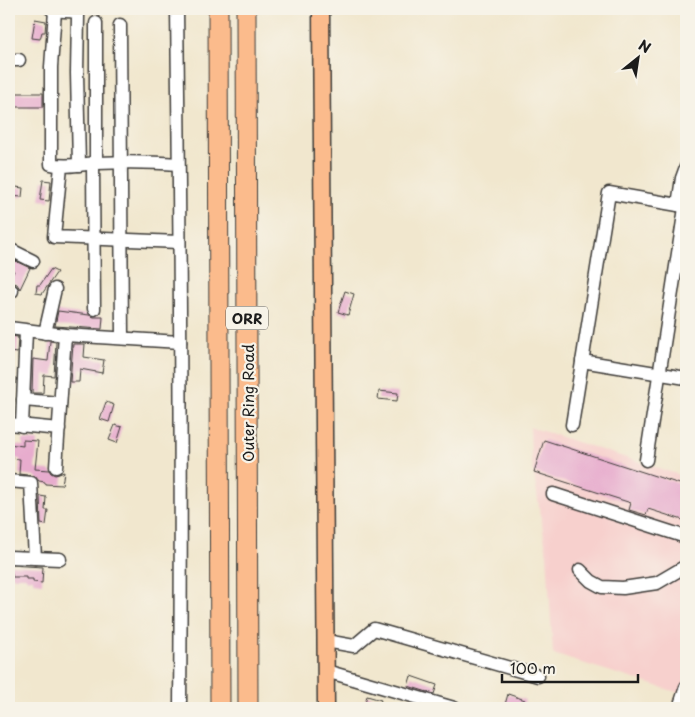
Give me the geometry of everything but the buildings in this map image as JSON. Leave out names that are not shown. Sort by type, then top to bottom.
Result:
[{"type":"highway","name":"Outer Ring Road","points":[[218,9],[220,708]]},
{"type":"highway","name":"Outer Ring Road","points":[[246,9],[248,708]]},
{"type":"main road","points":[[321,9],[326,708]]},
{"type":"street","points":[[177,9],[181,547],[180,708]]},
{"type":"street","points":[[79,165],[77,72],[79,21],[77,13],[73,11],[53,10],[51,164],[61,166],[152,162],[178,164]]},
{"type":"street","points":[[94,309],[96,22]]},
{"type":"street","points":[[120,25],[122,338]]},
{"type":"street","points":[[61,166],[54,237],[179,242]]},
{"type":"street","points":[[646,460],[683,207],[682,178],[686,167]]},
{"type":"street","points":[[572,425],[609,193],[683,207]]},
{"type":"street","points":[[9,249],[32,260]]},
{"type":"street","points":[[45,333],[55,289]]},
{"type":"street","points":[[9,328],[65,335],[180,342]]},
{"type":"street","points":[[22,426],[26,331]]},
{"type":"street","points":[[56,467],[65,335]]},
{"type":"street","points":[[582,361],[686,378]]},
{"type":"street","points":[[23,400],[60,403]]},
{"type":"street","points":[[9,424],[58,430]]},
{"type":"street","points":[[9,481],[31,483],[36,558]]},
{"type":"street","points":[[553,494],[686,537]]},
{"type":"street","points":[[9,557],[60,559]]},
{"type":"street","points":[[580,570],[591,581],[602,587],[623,588],[657,583],[686,566]]},
{"type":"street","points":[[326,641],[354,646],[374,629],[538,676]]},
{"type":"street","points":[[326,670],[454,708]]},
{"type":"street","points":[[679,708],[686,687]]},
{"type":"shaded area","points":[[530,427],[686,477],[686,695],[553,654],[547,555],[531,457]]}]
